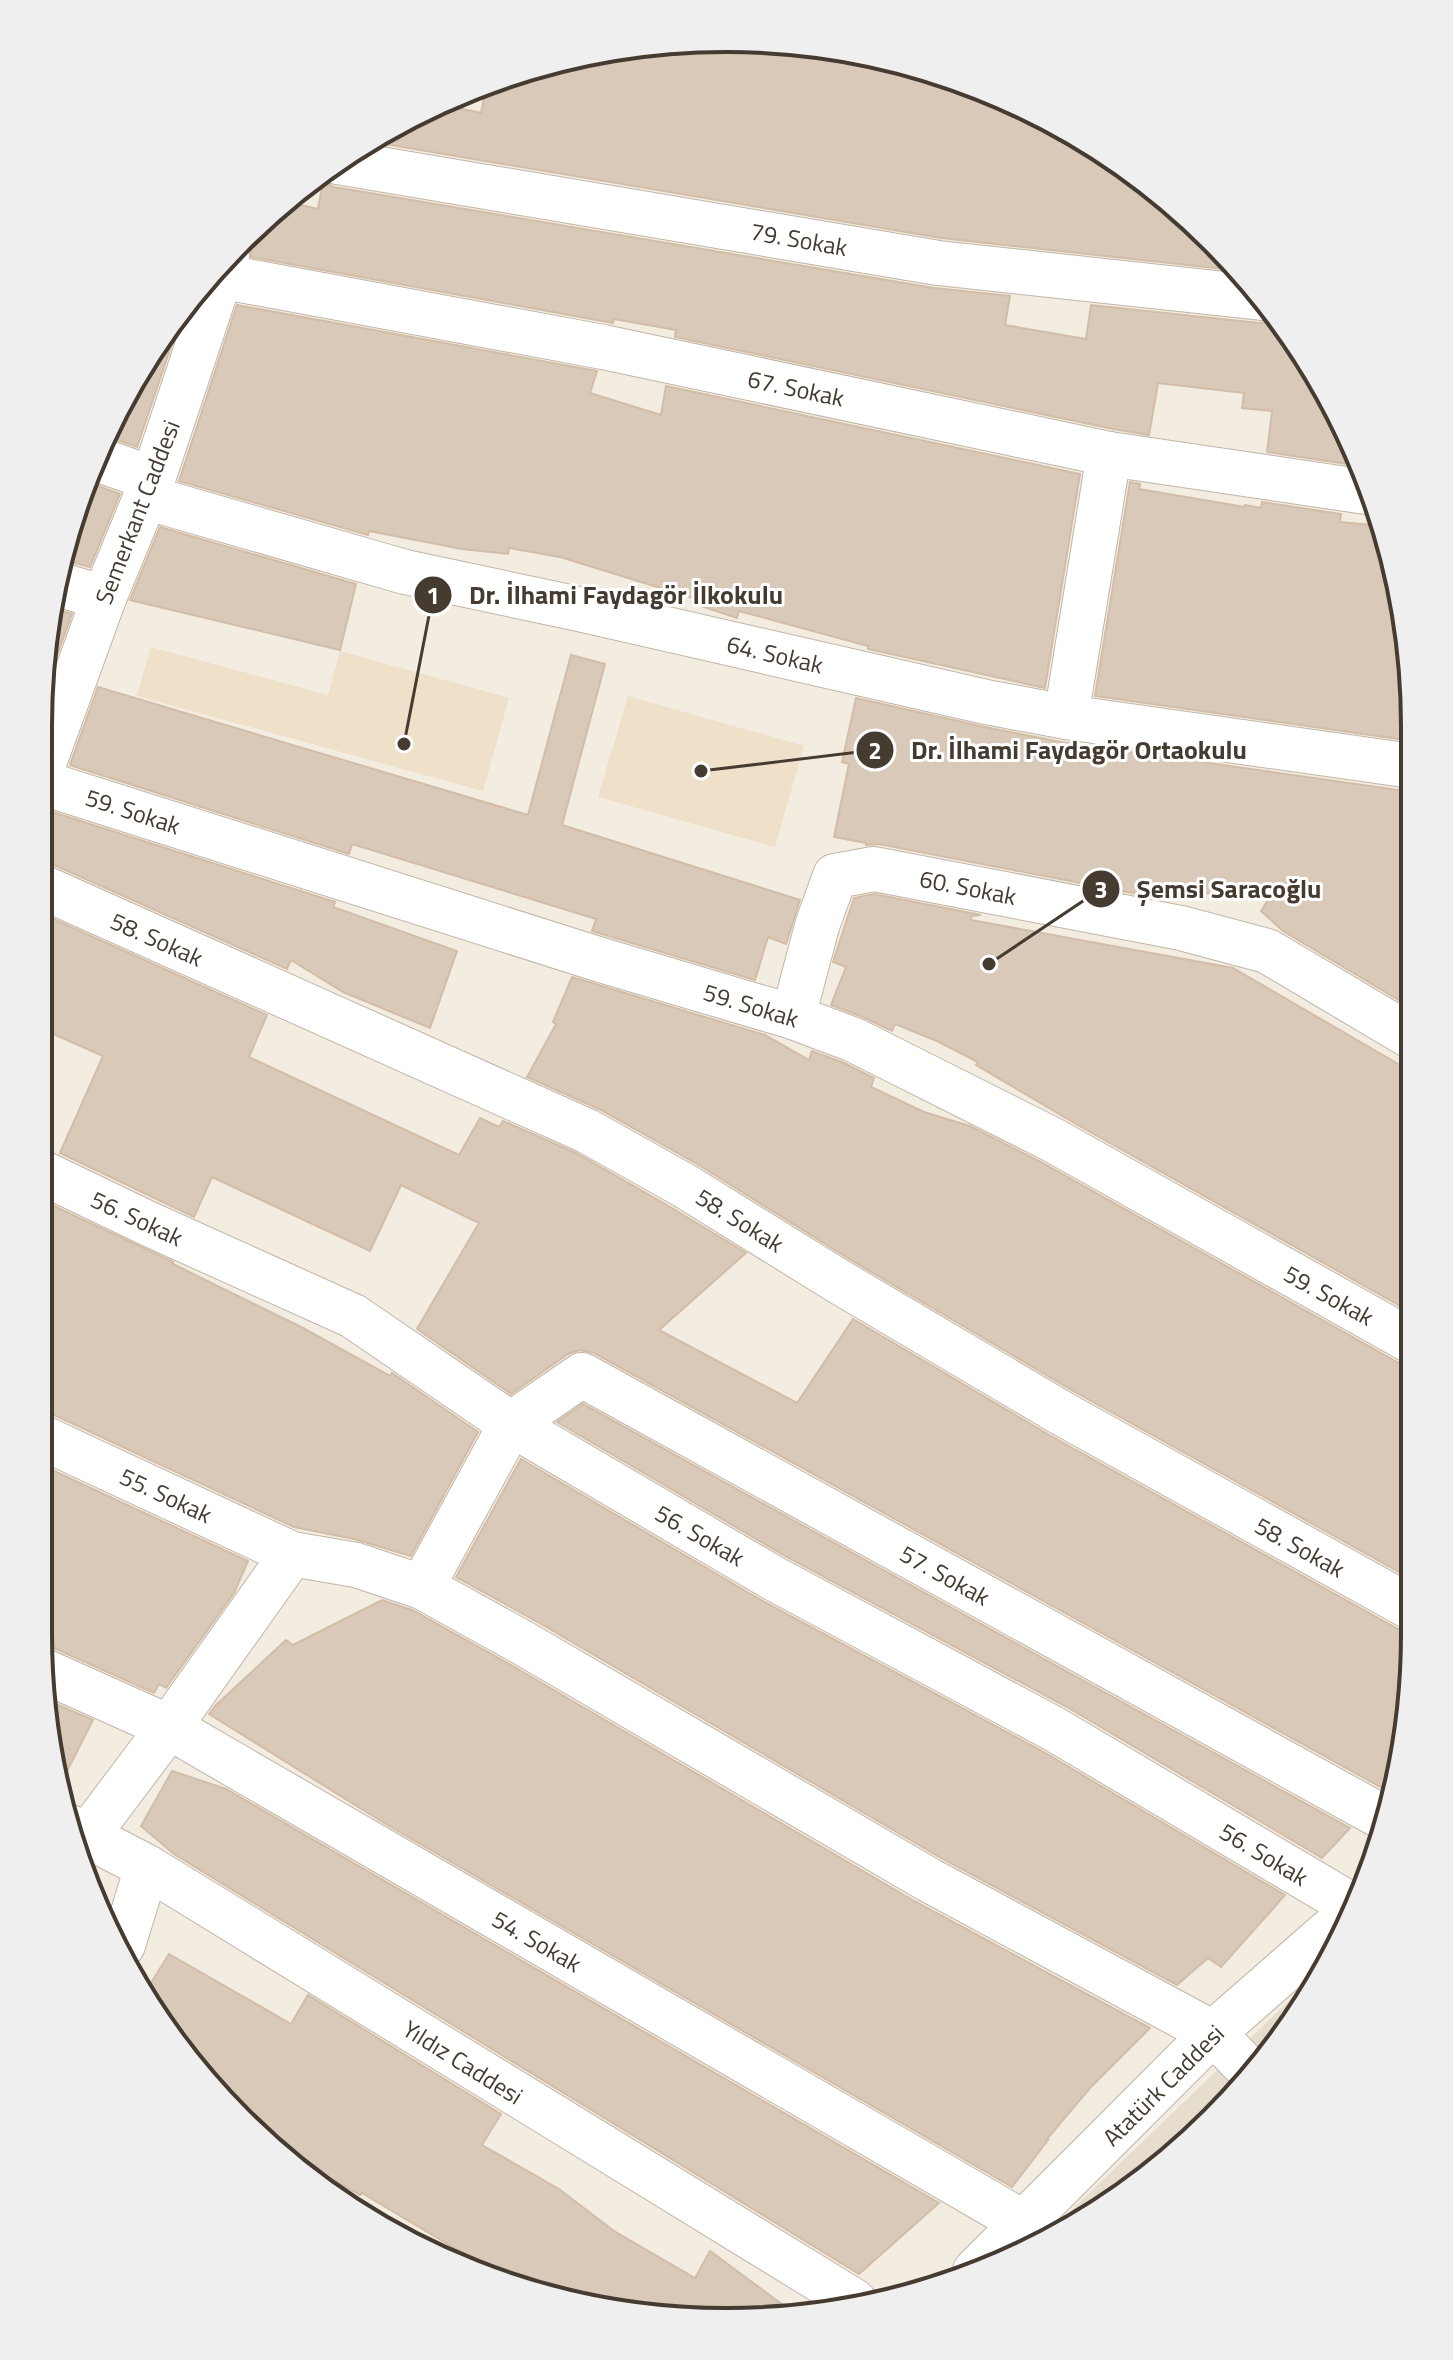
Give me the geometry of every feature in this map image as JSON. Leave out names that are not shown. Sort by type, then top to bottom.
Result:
[{"type":"street","name":"79. Sokak","points":[[354,165],[938,263],[1246,296]]},
{"type":"street","name":"67. Sokak","points":[[233,268],[1109,454],[1358,491]]},
{"type":"street","name":"Semerkant Caddesi","points":[[52,741],[104,598],[149,488],[217,285]]},
{"type":"street","points":[[1066,717],[1109,454]]},
{"type":"street","name":"64. Sokak","points":[[105,464],[149,488],[405,572],[986,702],[1066,717],[1401,764]]},
{"type":"street","points":[[67,587],[104,598]]},
{"type":"street","name":"59. Sokak","points":[[52,786],[601,960],[793,1017],[854,1040],[1051,1139],[1401,1335]]},
{"type":"street","name":"60. Sokak","points":[[793,1017],[817,926],[835,876],[874,869],[1181,928],[1267,951],[1401,1030]]},
{"type":"street","name":"58. Sokak","points":[[52,891],[587,1131],[685,1186],[1063,1414],[1401,1602]]},
{"type":"street","name":"56. Sokak","points":[[52,1177],[353,1316],[511,1424],[773,1578],[1054,1729],[1345,1902]]},
{"type":"street","name":"57. Sokak","points":[[511,1424],[582,1375],[1376,1814]]},
{"type":"street","points":[[422,1587],[511,1424]]},
{"type":"street","name":"55. Sokak","points":[[52,1442],[292,1554],[356,1565],[422,1587],[929,1880],[1213,2033],[1244,2065]]},
{"type":"street","points":[[81,1828],[169,1727],[292,1554]]},
{"type":"street","name":"54. Sokak","points":[[53,1675],[169,1727],[1031,2230]]},
{"type":"street","name":"Yıldız Caddesi","points":[[83,1835],[147,1867],[847,2297]]},
{"type":"street","points":[[125,1938],[147,1867]]},
{"type":"street","name":"Atatürk Caddesi","points":[[1011,2245],[1031,2230],[1213,2033],[1333,1928]]},
{"type":"shaded area","points":[[151,647],[328,695],[340,651],[509,698],[483,791],[137,696]]},
{"type":"shaded area","points":[[628,696],[804,746],[775,847],[598,797]]},
{"type":"shaded area","points":[[1296,1994],[1234,2078],[1171,2141],[1137,2169],[1063,2219]]},
{"type":"building","points":[[682,53],[771,53],[858,65],[901,75],[985,103],[1064,142],[1137,191],[1171,219],[1221,269],[941,238],[386,144],[458,108],[481,113],[484,97],[510,88],[552,75],[638,58]]},
{"type":"building","points":[[327,184],[934,288],[1010,296],[1005,325],[1086,339],[1091,305],[1266,322],[1311,389],[1348,464],[1267,452],[1272,411],[1242,408],[1244,393],[1158,383],[1149,435],[675,337],[676,330],[614,319],[613,323],[251,257],[250,250],[299,205],[318,209],[322,187]]},
{"type":"building","points":[[237,305],[597,371],[590,393],[661,415],[666,386],[1080,474],[1045,688],[868,649],[868,646],[739,611],[737,618],[692,603],[693,598],[560,557],[509,548],[508,554],[462,549],[369,531],[368,535],[179,481]]},
{"type":"building","points":[[172,343],[137,447],[116,440],[142,389]]},
{"type":"building","points":[[1130,482],[1140,484],[1139,489],[1245,507],[1261,508],[1262,502],[1341,514],[1340,522],[1370,525],[1388,595],[1395,638],[1401,739],[1095,696]]},
{"type":"building","points":[[97,485],[120,494],[90,567],[73,562]]},
{"type":"building","points":[[160,527],[356,584],[340,650],[130,600]]},
{"type":"building","points":[[62,611],[72,614],[56,659]]},
{"type":"building","points":[[571,655],[605,664],[562,825],[800,900],[786,944],[768,937],[755,980],[592,931],[596,919],[352,844],[349,854],[70,765],[98,687],[528,815]]},
{"type":"building","points":[[856,698],[1061,742],[1401,790],[1401,1001],[1283,931],[1261,911],[1276,887],[1158,898],[834,837],[849,764],[842,762]]},
{"type":"building","points":[[52,812],[335,902],[333,907],[457,951],[430,1028],[343,992],[291,960],[287,969],[52,864]]},
{"type":"building","points":[[874,894],[981,915],[971,916],[971,920],[1233,968],[1401,1066],[1401,1306],[1076,1124],[976,1065],[978,1062],[895,1024],[892,1031],[831,1005],[846,967],[833,962],[854,898]]},
{"type":"building","points":[[52,918],[267,1015],[249,1057],[459,1155],[480,1118],[499,1127],[503,1121],[576,1153],[746,1253],[659,1330],[797,1403],[853,1319],[1051,1436],[1401,1630],[1395,1722],[1383,1788],[594,1353],[580,1350],[568,1354],[511,1394],[417,1329],[479,1223],[401,1185],[370,1251],[212,1177],[194,1217],[60,1153],[103,1056],[52,1033]]},
{"type":"building","points":[[572,977],[765,1035],[809,1060],[812,1051],[844,1063],[874,1078],[871,1087],[924,1112],[970,1126],[1039,1161],[1401,1364],[1401,1573],[1075,1392],[851,1260],[697,1164],[599,1109],[527,1077],[556,1024],[553,1022]]},
{"type":"building","points":[[52,1205],[173,1262],[390,1376],[392,1373],[478,1432],[411,1556],[354,1539],[294,1527],[52,1414]]},
{"type":"building","points":[[583,1404],[1350,1828],[1322,1858],[1067,1707],[785,1556],[557,1422]]},
{"type":"building","points":[[521,1459],[761,1600],[1042,1751],[1285,1895],[1221,1967],[1208,1958],[1177,1985],[941,1858],[456,1577]]},
{"type":"building","points":[[52,1470],[248,1561],[234,1593],[166,1688],[159,1684],[154,1693],[54,1648]]},
{"type":"building","points":[[382,1600],[412,1610],[511,1665],[916,1902],[1150,2028],[1090,2088],[1012,2187],[384,1823],[209,1714],[286,1640],[293,1645]]},
{"type":"building","points":[[56,1704],[93,1720],[67,1772]]},
{"type":"building","points":[[172,1771],[226,1789],[939,2203],[859,2274],[174,1854],[141,1826]]},
{"type":"building","points":[[169,1954],[291,2024],[308,1995],[501,2114],[482,2145],[559,2189],[614,2231],[695,2278],[710,2251],[784,2306],[682,2307],[638,2302],[552,2285],[471,2258],[362,2193],[360,2195],[320,2172],[282,2141],[219,2078],[191,2044],[150,1984]]},
{"type":"place","name":"Dr. İlhami Faydagör İlkokulu","points":[[404,744]]},
{"type":"place","name":"Dr. İlhami Faydagör Ortaokulu","points":[[701,771]]},
{"type":"place","name":"Şemsi Saracoğlu","points":[[989,964]]}]
